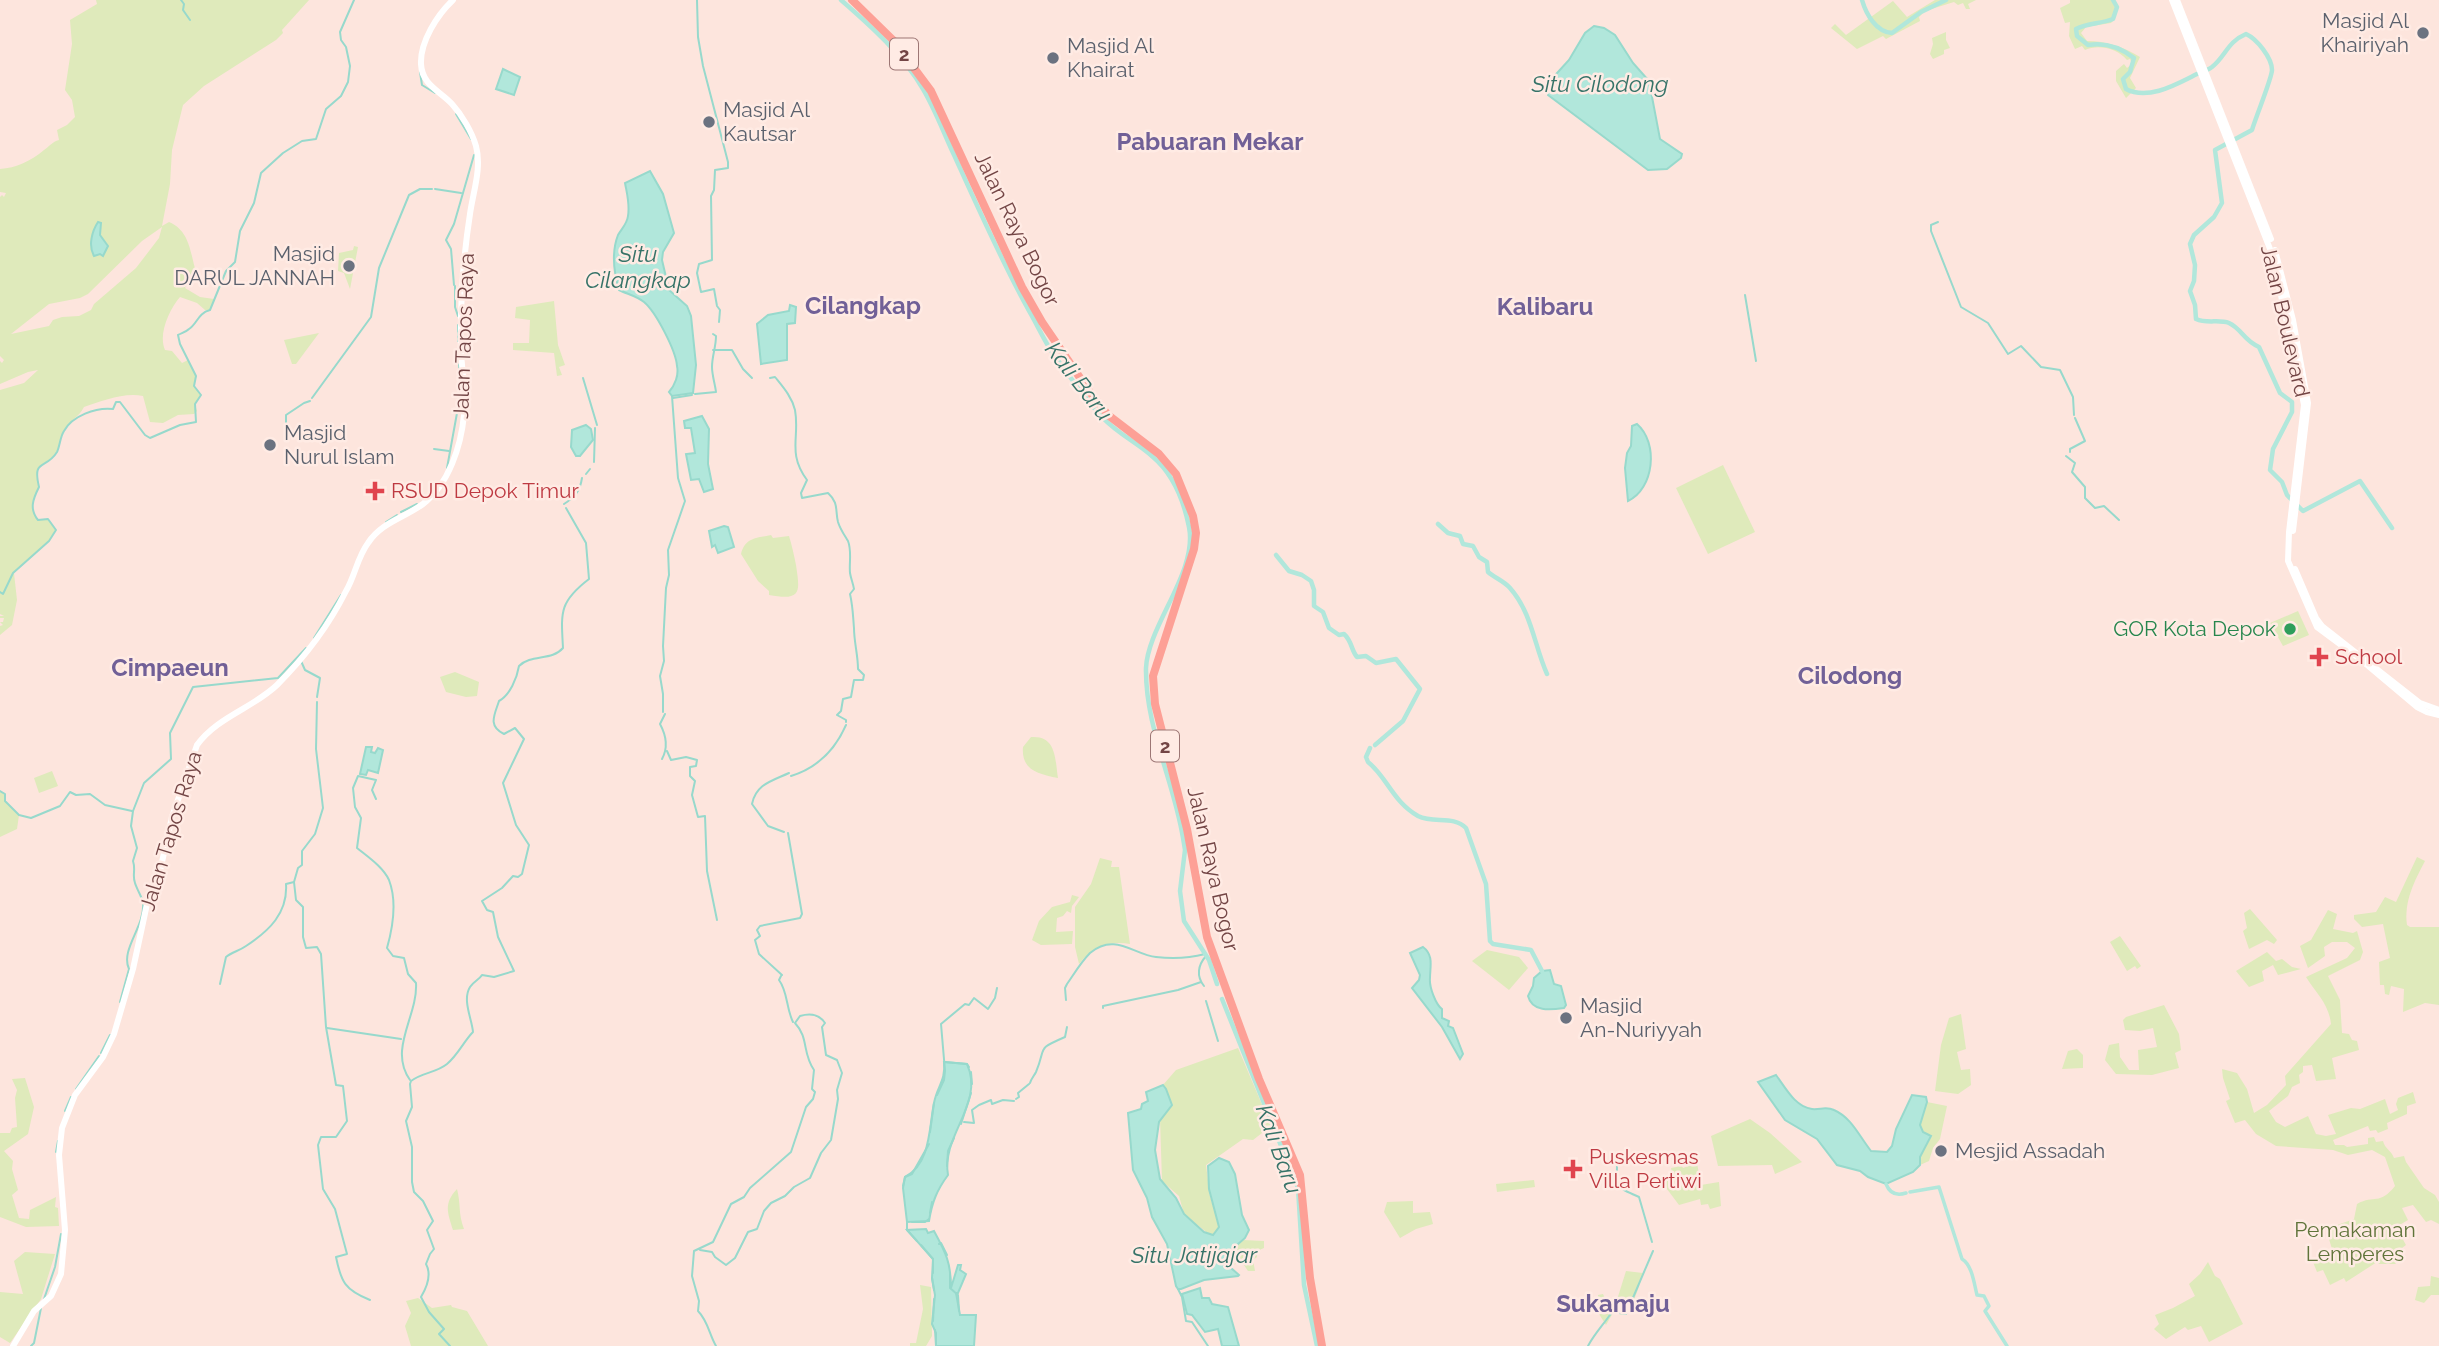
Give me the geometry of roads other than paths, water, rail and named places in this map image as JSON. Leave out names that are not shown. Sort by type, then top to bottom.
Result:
[{"type":"highway","name":"Jalan Raya Bogor","points":[[854,0],[891,33],[934,90],[1026,288],[1065,351],[1106,408],[1161,452],[1178,472],[1193,507],[1198,524],[1197,549],[1156,677],[1157,704],[1189,828],[1210,936],[1262,1078],[1305,1180],[1311,1264],[1323,1346]]},
{"type":"main road","name":"Jalan Tapos Raya","points":[[13,1346],[27,1321],[51,1296],[64,1266],[65,1222],[59,1155],[64,1121],[75,1095],[103,1057],[114,1034],[133,968],[147,902],[160,871],[172,817],[197,745],[204,736],[262,697],[280,681],[314,641],[336,609],[373,536],[386,525],[425,503],[444,479],[456,451],[464,416],[461,308],[477,152],[455,108],[427,82],[421,67],[424,43],[453,0]]},
{"type":"main road","name":"Jalan Boulevard","points":[[2172,0],[2275,265],[2304,405],[2291,559],[2310,608],[2322,626],[2420,703],[2439,713]]},
{"type":"main road","name":"Jalan Boulevard","points":[[2177,0],[2279,262],[2308,403],[2295,494]]},
{"type":"water","name":"Situ Cilodong","points":[[1594,26],[1604,28],[1615,35],[1633,63],[1649,81],[1660,139],[1682,154],[1681,158],[1667,169],[1648,170],[1548,95],[1548,83],[1569,60],[1585,33]]},
{"type":"water","points":[[503,69],[520,77],[514,95],[496,89]]},
{"type":"water","name":"Situ Cilangkap","points":[[650,171],[663,194],[674,233],[663,252],[662,260],[669,290],[687,306],[691,316],[696,365],[693,393],[672,396],[669,392],[676,380],[677,369],[669,342],[649,307],[638,298],[619,290],[616,277],[616,242],[629,212],[625,183]]},
{"type":"water","points":[[98,222],[101,223],[100,235],[108,246],[103,256],[94,256],[91,248]]},
{"type":"water","points":[[790,305],[796,307],[795,323],[787,324],[787,360],[761,364],[757,324],[768,315],[789,311]]},
{"type":"water","points":[[702,416],[709,429],[708,464],[713,489],[704,492],[699,479],[691,480],[686,454],[695,453],[691,428],[685,428],[684,421]]},
{"type":"water","points":[[1637,424],[1649,442],[1651,465],[1643,487],[1628,501],[1625,468],[1631,446],[1632,426]]},
{"type":"water","points":[[586,425],[591,429],[593,440],[580,456],[576,456],[571,447],[572,430]]},
{"type":"water","points":[[728,527],[734,547],[718,553],[715,545],[712,547],[709,531]]},
{"type":"water","points":[[366,747],[372,747],[371,752],[375,753],[378,748],[383,750],[378,773],[368,770],[366,775],[360,774]]},
{"type":"water","points":[[1423,947],[1430,957],[1432,991],[1442,1009],[1442,1018],[1449,1021],[1448,1026],[1453,1028],[1463,1054],[1460,1059],[1442,1027],[1412,988],[1420,975],[1410,953]]},
{"type":"water","points":[[1550,970],[1554,984],[1561,986],[1566,1005],[1564,1008],[1537,1007],[1528,996],[1534,978],[1542,971]]},
{"type":"water","points":[[944,1062],[967,1064],[971,1093],[951,1146],[948,1175],[936,1196],[929,1221],[907,1222],[903,1188],[905,1177],[914,1171],[924,1154],[935,1097],[944,1074]]},
{"type":"water","points":[[1776,1075],[1800,1105],[1812,1109],[1831,1109],[1840,1113],[1855,1128],[1871,1151],[1887,1152],[1892,1146],[1896,1129],[1912,1095],[1926,1097],[1920,1125],[1923,1132],[1931,1136],[1920,1157],[1920,1165],[1913,1172],[1886,1184],[1860,1171],[1837,1165],[1817,1139],[1785,1120],[1758,1082]]},
{"type":"water","name":"Situ Jatijajar","points":[[1163,1085],[1172,1105],[1159,1122],[1155,1150],[1160,1179],[1176,1198],[1184,1214],[1204,1232],[1213,1235],[1219,1227],[1209,1189],[1208,1166],[1219,1158],[1229,1162],[1235,1174],[1242,1215],[1249,1230],[1245,1238],[1229,1252],[1231,1268],[1238,1276],[1204,1280],[1181,1289],[1176,1286],[1167,1244],[1152,1217],[1147,1198],[1133,1170],[1128,1113],[1141,1109],[1142,1104],[1148,1101],[1146,1092]]},
{"type":"water","points":[[926,1229],[928,1233],[934,1231],[945,1252],[951,1288],[958,1265],[961,1265],[960,1270],[966,1274],[956,1293],[960,1315],[976,1315],[974,1346],[936,1346],[936,1333],[932,1324],[935,1295],[933,1259],[907,1230]]},
{"type":"water","points":[[1200,1288],[1202,1298],[1209,1298],[1212,1304],[1228,1307],[1239,1346],[1222,1346],[1218,1329],[1205,1332],[1192,1315],[1187,1314],[1182,1294]]},
{"type":"waterway","points":[[181,0],[184,4],[183,10],[190,20]]},
{"type":"waterway","points":[[0,592],[3,594],[13,573],[49,541],[56,530],[48,519],[38,520],[34,512],[34,500],[39,487],[37,472],[41,465],[57,452],[63,433],[73,421],[92,411],[113,409],[116,402],[120,402],[150,438],[180,425],[196,422],[195,404],[201,395],[194,386],[196,376],[178,335],[192,327],[210,310],[226,271],[235,262],[240,231],[254,203],[261,173],[283,153],[302,141],[316,139],[326,109],[341,96],[348,82],[350,66],[340,32],[354,0]]},
{"type":"waterway","points":[[697,0],[698,37],[703,66],[728,162],[728,168],[715,170],[711,196],[712,260],[699,264],[697,273],[701,292],[714,289],[720,310],[719,322]]},
{"type":"waterway","name":"Kali Baru","points":[[841,0],[896,53],[923,89],[999,253],[1054,355],[1103,418],[1160,464],[1181,498],[1189,527],[1190,544],[1180,580],[1149,651],[1146,668],[1147,690],[1155,733],[1179,817],[1185,850],[1180,891],[1184,921],[1209,960],[1217,984]]},
{"type":"waterway","points":[[1862,0],[1877,26],[1892,33],[1921,12],[1946,0]]},
{"type":"waterway","points":[[2113,0],[2117,7],[2113,19],[2076,29],[2077,36],[2088,45],[2112,46],[2134,58],[2130,72],[2123,79],[2126,89],[2144,93],[2172,86],[2209,69],[2235,41],[2246,34],[2255,40],[2267,55],[2272,70],[2252,130],[2215,150],[2222,203],[2214,217],[2194,235],[2190,244],[2195,265],[2190,291],[2196,319],[2229,323],[2259,347],[2280,393],[2292,402],[2292,412],[2273,449],[2270,470],[2282,482],[2287,495],[2303,511],[2360,481],[2392,528]]},
{"type":"waterway","points":[[420,72],[422,85],[435,93]]},
{"type":"waterway","points":[[456,114],[471,139]]},
{"type":"waterway","points":[[454,285],[451,249],[446,240],[454,224],[474,155]]},
{"type":"waterway","points":[[312,398],[371,317],[379,268],[409,195],[420,189],[432,189]]},
{"type":"waterway","points":[[435,189],[461,193]]},
{"type":"waterway","points":[[1938,222],[1931,225],[1931,231],[1961,307],[1988,323],[2008,354],[2021,346],[2041,367],[2060,370],[2073,397],[2074,415]]},
{"type":"waterway","points":[[455,286],[458,316]]},
{"type":"waterway","points":[[1745,295],[1756,361]]},
{"type":"waterway","points":[[458,325],[458,341]]},
{"type":"waterway","points":[[695,394],[716,392],[712,367],[716,336],[713,334]]},
{"type":"waterway","points":[[713,350],[732,350],[752,378]]},
{"type":"waterway","points":[[447,468],[461,391],[459,364]]},
{"type":"waterway","points":[[770,378],[775,377],[789,396],[795,410],[797,461],[807,480],[801,493],[802,498],[828,493],[835,503],[839,525],[849,545],[850,573],[854,589],[850,594],[858,669],[864,675],[863,680],[854,680],[851,697],[843,699],[841,711],[837,715],[846,722]]},
{"type":"waterway","points":[[583,378],[597,425]]},
{"type":"waterway","points":[[673,398],[692,395]]},
{"type":"waterway","points":[[663,712],[660,676],[664,661],[668,550],[685,501],[678,478],[672,396]]},
{"type":"waterway","points":[[286,438],[286,415],[310,401]]},
{"type":"waterway","points":[[2070,452],[2070,449],[2085,441],[2075,418]]},
{"type":"waterway","points":[[594,462],[595,428]]},
{"type":"waterway","points":[[434,449],[449,451]]},
{"type":"waterway","points":[[2066,456],[2075,463],[2072,472],[2085,487],[2085,498],[2095,508],[2104,506],[2119,520]]},
{"type":"waterway","points":[[586,474],[590,469]]},
{"type":"waterway","points":[[564,504],[576,493],[582,478]]},
{"type":"waterway","points":[[401,512],[417,504]]},
{"type":"waterway","points":[[450,1346],[439,1334],[444,1329],[429,1312],[421,1297],[428,1281],[426,1264],[434,1249],[427,1230],[433,1221],[423,1201],[414,1192],[412,1182],[412,1147],[406,1121],[412,1107],[410,1084],[416,1078],[447,1064],[473,1032],[467,998],[472,985],[482,975],[494,977],[514,971],[498,937],[493,912],[487,910],[482,901],[502,888],[513,876],[522,874],[529,845],[516,825],[503,783],[524,739],[515,728],[504,734],[499,731],[495,727],[494,715],[499,701],[512,686],[519,666],[529,660],[553,655],[563,648],[562,616],[567,601],[589,579],[586,543],[566,508]]},
{"type":"waterway","points":[[386,522],[397,515]]},
{"type":"waterway","points":[[1438,524],[1448,533],[1460,536],[1463,544],[1473,546],[1479,557],[1487,562],[1488,572],[1508,586],[1517,598],[1528,619],[1547,674]]},
{"type":"waterway","points":[[1276,555],[1289,571],[1311,581],[1314,606],[1323,612],[1329,628],[1347,637],[1357,657],[1366,656],[1376,663],[1396,659],[1420,689],[1403,721],[1375,745]]},
{"type":"waterway","points":[[314,638],[341,595]]},
{"type":"waterway","points":[[120,1002],[129,969],[127,962],[130,946],[143,912],[143,902],[134,877],[133,861],[137,848],[131,826],[133,811],[144,783],[171,759],[170,733],[193,687],[278,678],[306,648]]},
{"type":"waterway","points":[[301,661],[305,670],[320,678],[317,697]]},
{"type":"waterway","points":[[220,984],[226,957],[254,940],[275,920],[284,904],[286,884],[294,882],[298,868],[302,865],[302,851],[315,834],[323,808],[316,749],[317,702]]},
{"type":"waterway","points":[[662,759],[666,742],[660,724],[665,714]]},
{"type":"waterway","points":[[791,776],[824,757],[846,725]]},
{"type":"waterway","points":[[1370,748],[1366,757],[1368,762],[1409,810],[1424,818],[1455,822],[1466,828],[1486,884],[1490,941],[1493,944],[1531,950],[1542,971]]},
{"type":"waterway","points":[[667,751],[671,760],[686,757],[697,760],[696,766],[690,767],[690,776],[695,781],[692,795],[698,817],[705,816],[707,871],[717,920]]},
{"type":"waterway","points":[[784,832],[768,826],[752,804],[761,788],[789,773]]},
{"type":"waterway","points":[[376,799],[372,790],[376,780],[358,776],[353,788],[355,807],[361,818],[357,848],[379,867],[389,880],[393,914],[387,948],[393,956],[404,958],[408,974],[416,983],[402,1056],[410,1080]]},
{"type":"waterway","points":[[0,791],[5,794],[5,801],[19,815],[31,818],[60,806],[70,792],[76,795],[90,794],[105,805],[132,811]]},
{"type":"waterway","points":[[782,975],[759,954],[755,940],[760,936],[757,930],[760,926],[800,918],[802,914],[788,833]]},
{"type":"waterway","points":[[294,882],[296,900],[303,907],[303,937],[306,948],[317,947],[321,954],[326,1027],[336,1085],[343,1086],[347,1121],[336,1137],[321,1137],[318,1145],[323,1189],[335,1209],[347,1254],[336,1257],[342,1279],[355,1293],[370,1300]]},
{"type":"waterway","points":[[1066,1000],[1065,988],[1087,957],[1099,947],[1108,944],[1162,958],[1205,954]]},
{"type":"waterway","points":[[1204,986],[1199,971],[1206,956]]},
{"type":"waterway","points":[[781,976],[779,980],[793,1022]]},
{"type":"waterway","points":[[1103,1008],[1201,982]]},
{"type":"waterway","points":[[937,1095],[945,1071],[941,1024],[965,1004],[969,1005],[974,998],[988,1009],[995,998],[997,988]]},
{"type":"waterway","name":"Kali Baru","points":[[1222,999],[1298,1188],[1304,1285],[1317,1346]]},
{"type":"waterway","points":[[1206,1001],[1218,1041]]},
{"type":"waterway","points":[[700,1250],[712,1252],[726,1265],[735,1258],[748,1232],[757,1229],[764,1211],[771,1203],[810,1178],[821,1153],[831,1140],[837,1090],[842,1073],[837,1060],[826,1055],[822,1027],[825,1023],[817,1016],[800,1016],[795,1023],[802,1034],[814,1070],[812,1089],[815,1092],[806,1107],[791,1152],[750,1188],[744,1197],[731,1204],[713,1242],[694,1251],[692,1276],[699,1301],[698,1311],[716,1346]]},
{"type":"waterway","points":[[1030,1083],[1043,1050],[1049,1044],[1065,1037],[1067,1027]]},
{"type":"waterway","points":[[327,1028],[401,1039]]},
{"type":"waterway","points":[[101,1053],[110,1035]]},
{"type":"waterway","points":[[76,1089],[99,1056]]},
{"type":"waterway","points":[[945,1062],[967,1064],[969,1067]]},
{"type":"waterway","points":[[971,1072],[972,1084]]},
{"type":"waterway","points":[[1016,1099],[1019,1097],[1018,1093],[1029,1084]]},
{"type":"waterway","points":[[961,1124],[971,1093]]},
{"type":"waterway","points":[[65,1111],[71,1097]]},
{"type":"waterway","points":[[964,1122],[974,1123],[972,1110],[979,1105],[991,1100],[992,1104],[1003,1100],[1014,1101]]},
{"type":"waterway","points":[[930,1132],[934,1103]]},
{"type":"waterway","points":[[947,1166],[948,1151],[954,1138]]},
{"type":"waterway","points":[[56,1152],[58,1141]]},
{"type":"waterway","points":[[903,1186],[905,1177],[912,1174],[929,1144]]},
{"type":"waterway","points":[[1617,1165],[1618,1184],[1639,1197],[1652,1242]]},
{"type":"waterway","points":[[1886,1184],[1894,1193],[1906,1193]]},
{"type":"waterway","points":[[1910,1192],[1939,1187],[1962,1259],[1970,1270],[1977,1295],[1984,1296],[1989,1306],[1985,1311],[2007,1346]]},
{"type":"waterway","points":[[930,1213],[932,1202]]},
{"type":"waterway","points":[[912,1222],[925,1222],[929,1219]]},
{"type":"waterway","points":[[907,1223],[907,1230],[917,1241]]},
{"type":"waterway","points":[[44,1299],[55,1267],[61,1234]]},
{"type":"waterway","points":[[939,1244],[941,1243],[947,1255]]},
{"type":"waterway","points":[[921,1245],[933,1259],[933,1273]]},
{"type":"waterway","points":[[1588,1346],[1612,1312],[1626,1314],[1653,1251]]},
{"type":"waterway","points":[[950,1274],[950,1288],[958,1295],[959,1311]]},
{"type":"waterway","points":[[932,1278],[934,1290]]},
{"type":"waterway","points":[[1178,1289],[1186,1321],[1192,1322],[1208,1346]]},
{"type":"waterway","points":[[933,1321],[934,1299]]},
{"type":"waterway","points":[[31,1346],[34,1343],[41,1308]]},
{"type":"waterway","points":[[935,1330],[936,1346]]},
{"type":"place","name":"Masjid Al Khairiyah","points":[[2423,33]]},
{"type":"place","name":"Masjid Al Khairat","points":[[1053,58]]},
{"type":"place","name":"Masjid Al Kautsar","points":[[709,122]]},
{"type":"place","name":"Masjid DARUL JANNAH","points":[[349,266]]},
{"type":"place","name":"Masjid Nurul Islam","points":[[270,445]]},
{"type":"place","name":"RSUD Depok Timur","points":[[375,491]]},
{"type":"place","name":"GOR Kota Depok","points":[[2290,629]]},
{"type":"place","name":"School","points":[[2319,657]]},
{"type":"place","name":"Masjid An-Nuriyyah","points":[[1566,1018]]},
{"type":"place","name":"Mesjid Assadah","points":[[1941,1151]]},
{"type":"place","name":"Puskesmas Villa Pertiwi","points":[[1573,1169]]},
{"type":"district","name":"Pabuaran Mekar","points":[[1210,142]]},
{"type":"district","name":"Cilangkap","points":[[863,306]]},
{"type":"district","name":"Kalibaru","points":[[1545,307]]},
{"type":"district","name":"Cimpaeun","points":[[170,668]]},
{"type":"district","name":"Cilodong","points":[[1850,676]]},
{"type":"district","name":"Sukamaju","points":[[1613,1304]]},
{"type":"park label","name":"Pemakaman Lemperes","points":[[2355,1242]]}]
